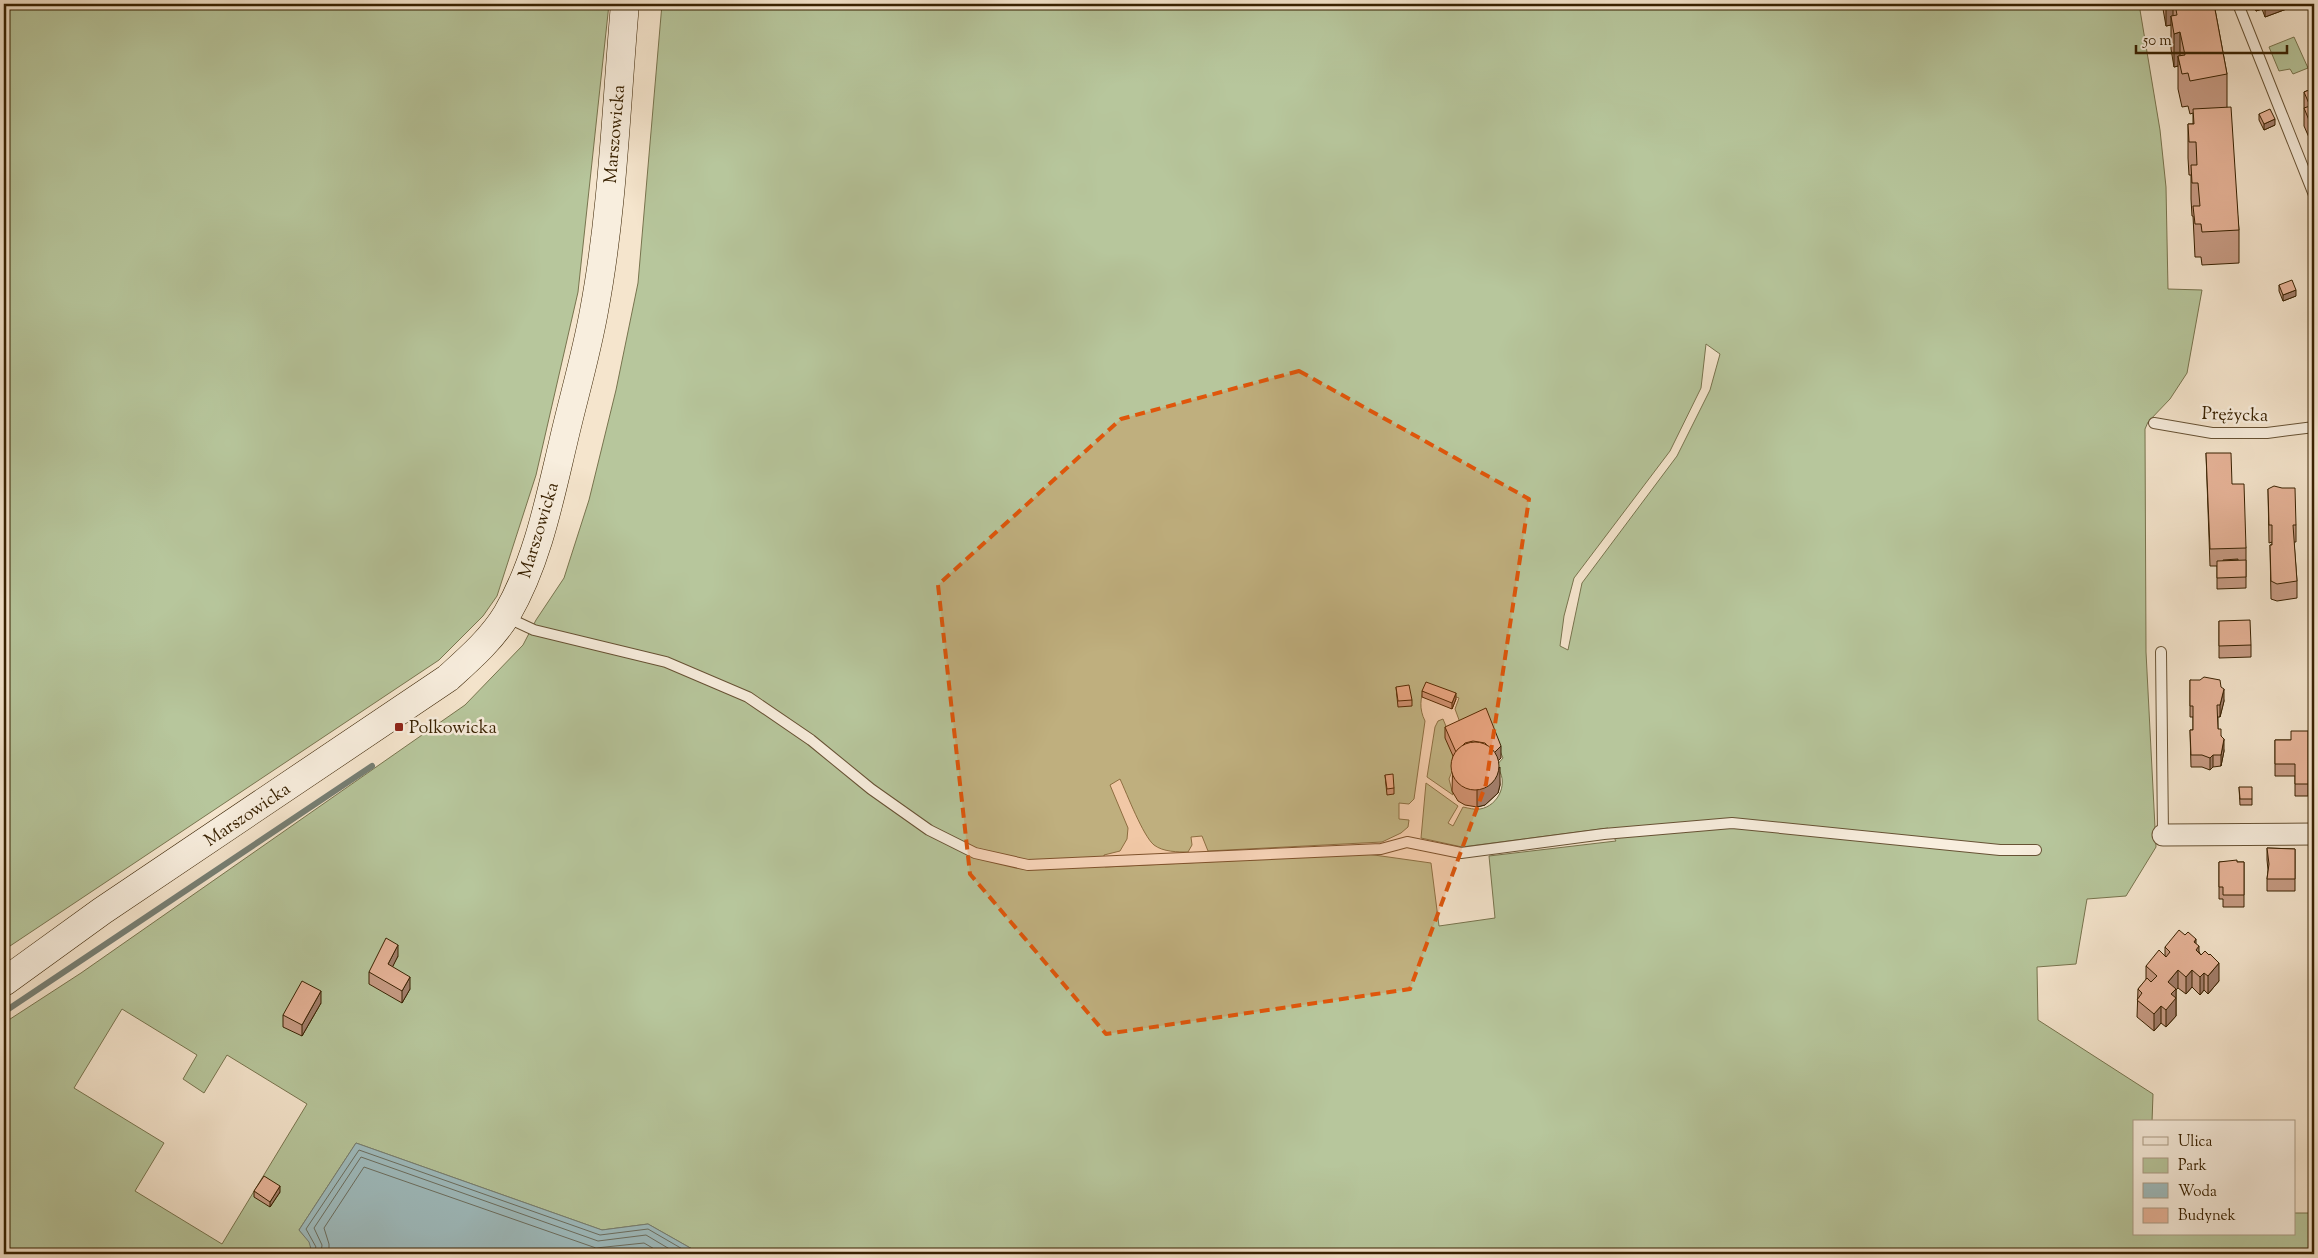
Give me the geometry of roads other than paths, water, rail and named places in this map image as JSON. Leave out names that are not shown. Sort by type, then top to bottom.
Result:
[{"type":"street","name":"Marszowicka","points":[[4,982],[102,911],[448,678],[478,650],[505,617],[523,582],[545,518],[594,312],[608,209],[625,4]]},
{"type":"street","points":[[2163,835],[2314,834]]},
{"type":"lane","points":[[2238,4],[2314,195]]},
{"type":"lane","name":"Prężycka","points":[[2154,423],[2212,432],[2267,434],[2314,427]]},
{"type":"lane","points":[[505,617],[534,630],[666,662],[748,697],[812,740],[871,789],[929,830],[974,852],[1028,865],[1380,848],[1407,842],[1461,854],[1604,834],[1732,823],[2000,850],[2036,850]]},
{"type":"lane","points":[[2160,652],[2163,835]]},
{"type":"water","points":[[356,1143],[602,1230],[648,1224],[701,1254],[293,1254],[306,1253],[311,1249],[309,1242],[299,1230]]},
{"type":"waterway","points":[[4,1012],[372,766]]},
{"type":"place","name":"Polkowicka","points":[[399,727]]}]
